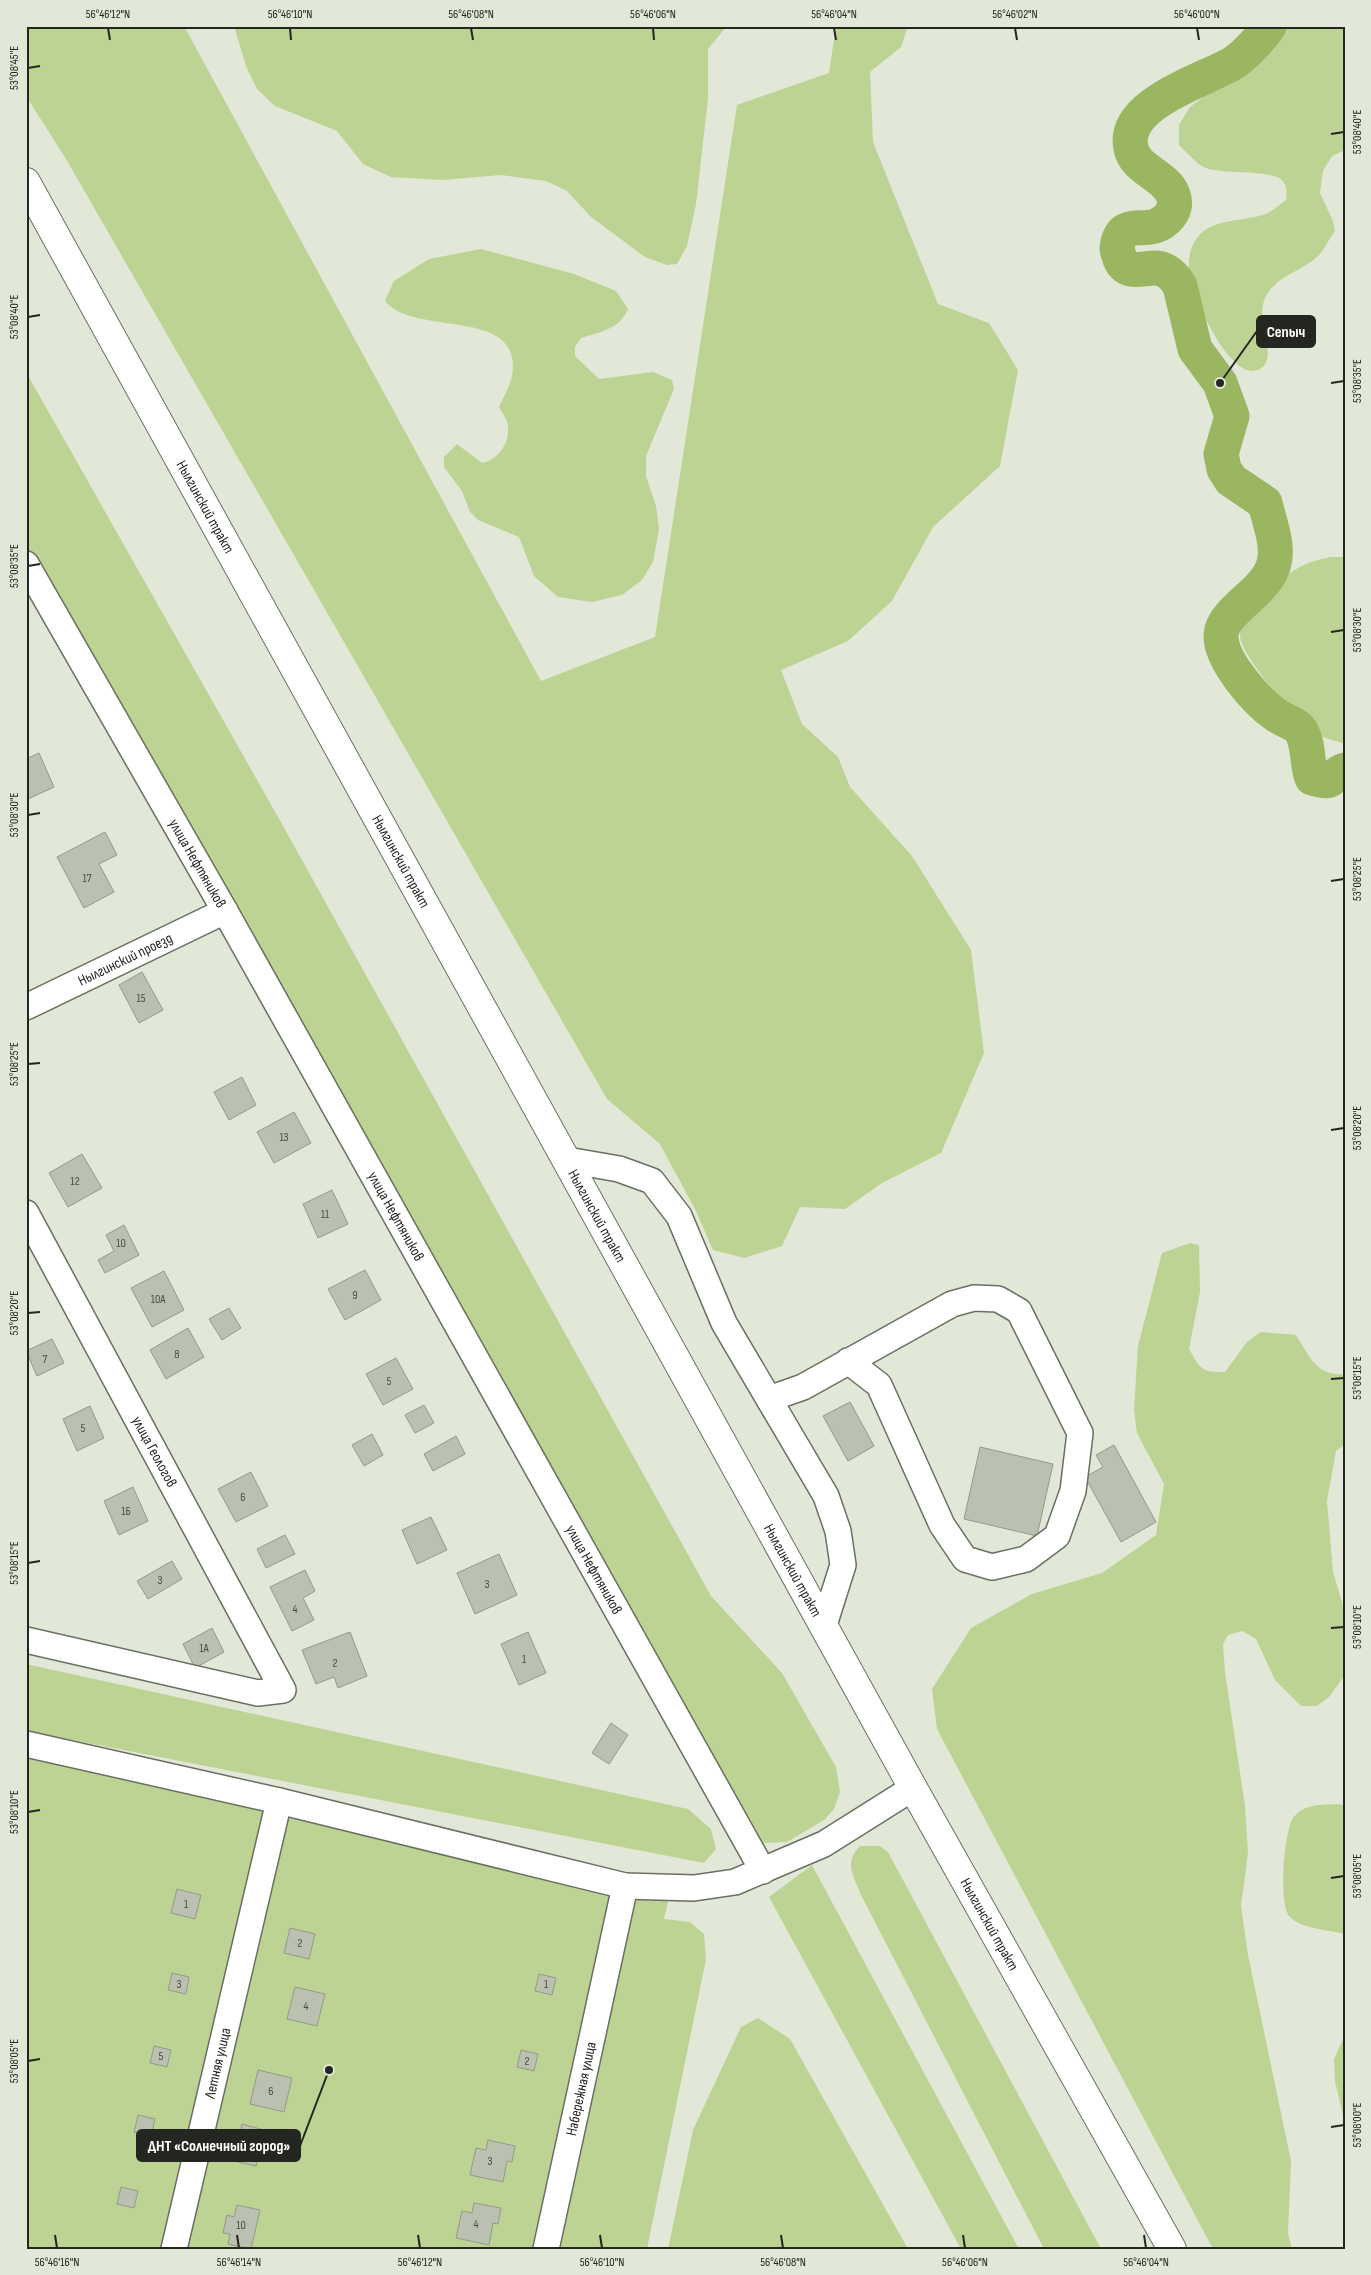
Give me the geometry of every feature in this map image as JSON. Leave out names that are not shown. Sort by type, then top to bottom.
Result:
[{"type":"main road","name":"Нылгинский тракт","points":[[26,182],[913,1788],[1172,2249]]},
{"type":"street","name":"улица Нефтяников","points":[[26,564],[225,911],[763,1871]]},
{"type":"street","name":"Нылгинский проезд","points":[[26,1007],[225,911]]},
{"type":"street","points":[[567,1160],[619,1168],[652,1181],[679,1216],[724,1323],[826,1496],[838,1531],[843,1565],[824,1624]]},
{"type":"street","name":"улица Геологов","points":[[26,1214],[283,1690],[258,1693],[26,1640]]},
{"type":"street","points":[[769,1399],[803,1386],[952,1304],[974,1298],[998,1300],[1019,1311],[1080,1433],[1072,1491],[1057,1536],[1026,1559],[992,1567],[965,1559],[942,1525],[879,1385],[848,1362]]},
{"type":"street","points":[[26,1744],[279,1801],[625,1886],[694,1888],[735,1882],[824,1844],[913,1788]]},
{"type":"street","name":"Летняя улица","points":[[174,2249],[279,1801]]},
{"type":"street","name":"Набережная улица","points":[[546,2249],[614,1929],[625,1886]]},
{"type":"green space","points":[[26,26],[184,26],[541,681],[655,637],[737,105],[829,73],[836,26],[908,26],[901,47],[870,72],[873,142],[938,304],[989,323],[1018,370],[1000,466],[933,527],[892,601],[848,641],[781,670],[802,724],[838,757],[850,787],[912,856],[971,950],[984,1053],[941,1153],[882,1183],[845,1209],[800,1207],[782,1246],[744,1258],[713,1250],[696,1211],[660,1144],[607,1099],[66,159],[26,96]]},
{"type":"green space","points":[[234,26],[727,26],[708,49],[708,99],[696,204],[687,246],[677,264],[667,265],[645,257],[591,217],[567,191],[546,181],[501,175],[442,180],[391,177],[363,164],[337,131],[275,106],[257,89],[246,66]]},
{"type":"green space","points":[[1281,26],[1345,26],[1345,150],[1332,156],[1323,171],[1320,193],[1333,221],[1335,231],[1318,256],[1280,280],[1268,293],[1262,309],[1268,357],[1260,369],[1249,371],[1237,364],[1226,352],[1206,320],[1190,277],[1190,254],[1195,241],[1210,227],[1228,221],[1268,213],[1286,200],[1286,188],[1283,181],[1278,177],[1259,173],[1206,168],[1179,145],[1179,125],[1190,107],[1240,69]]},
{"type":"green space","points":[[481,249],[574,274],[616,291],[628,309],[624,316],[609,329],[581,338],[575,347],[575,356],[599,379],[653,372],[672,380],[674,389],[646,456],[646,476],[656,506],[659,529],[653,562],[642,580],[622,595],[592,602],[558,597],[534,576],[519,537],[478,520],[470,512],[462,491],[444,467],[444,457],[457,444],[482,463],[493,458],[502,450],[507,439],[508,424],[499,407],[512,376],[511,354],[501,340],[485,331],[419,318],[400,312],[385,301],[394,281],[429,259]]},
{"type":"green space","points":[[26,372],[282,824],[711,1596],[782,1673],[836,1767],[840,1792],[834,1809],[824,1820],[787,1842],[760,1843],[744,1829],[26,545]]},
{"type":"green space","points":[[1331,557],[1345,557],[1345,744],[1317,735],[1302,723],[1257,670],[1242,644],[1240,635],[1246,615],[1286,577],[1305,564]]},
{"type":"green space","points":[[1190,1243],[1199,1245],[1200,1292],[1189,1349],[1202,1368],[1211,1372],[1225,1372],[1247,1342],[1261,1332],[1296,1335],[1314,1363],[1320,1368],[1335,1374],[1345,1374],[1345,1444],[1336,1451],[1327,1501],[1333,1572],[1345,1619],[1345,1675],[1329,1697],[1317,1706],[1301,1706],[1275,1680],[1256,1639],[1242,1631],[1228,1635],[1223,1644],[1225,1672],[1245,1806],[1248,1853],[1241,1906],[1248,1955],[1291,2161],[1288,2233],[1292,2249],[1213,2249],[937,1729],[932,1689],[971,1628],[1032,1594],[1102,1573],[1156,1535],[1164,1484],[1137,1433],[1134,1410],[1138,1346],[1162,1253]]},
{"type":"green space","points":[[26,1664],[688,1809],[711,1829],[716,1849],[704,1863],[26,1731]]},
{"type":"green space","points":[[26,1752],[670,1892],[664,1919],[690,1922],[704,1934],[706,1959],[647,2249],[26,2249]]},
{"type":"green space","points":[[1339,1804],[1345,1806],[1345,1934],[1308,1927],[1290,1917],[1286,1910],[1283,1884],[1287,1838],[1293,1818],[1297,1813],[1308,1807]]},
{"type":"green space","points":[[860,1846],[880,1846],[888,1852],[1101,2249],[1044,2249],[861,1895],[853,1876],[851,1864],[855,1852]]},
{"type":"green space","points":[[812,1865],[1019,2249],[961,2249],[769,1897]]},
{"type":"green space","points":[[758,2018],[790,2039],[908,2249],[668,2249],[693,2130],[741,2027]]},
{"type":"green space","points":[[1345,2035],[1345,2124],[1335,2081],[1334,2059]]},
{"type":"building","points":[[39,753],[54,787],[26,800],[26,759]]},
{"type":"building","points":[[105,832],[117,855],[99,864],[114,892],[84,908],[57,857]]},
{"type":"building","points":[[142,972],[163,1010],[139,1023],[119,985]]},
{"type":"building","points":[[242,1077],[256,1105],[229,1120],[214,1092]]},
{"type":"building","points":[[294,1112],[311,1143],[274,1163],[257,1132]]},
{"type":"building","points":[[82,1154],[102,1188],[68,1207],[49,1173]]},
{"type":"building","points":[[332,1190],[348,1224],[318,1238],[303,1204]]},
{"type":"building","points":[[124,1225],[139,1255],[105,1273],[98,1260],[114,1251],[106,1235]]},
{"type":"building","points":[[365,1270],[381,1300],[345,1320],[328,1289]]},
{"type":"building","points":[[164,1271],[184,1310],[152,1327],[131,1288]]},
{"type":"building","points":[[229,1308],[241,1328],[222,1340],[209,1319]]},
{"type":"building","points":[[188,1328],[204,1357],[166,1379],[150,1350]]},
{"type":"building","points":[[52,1339],[64,1363],[37,1376],[26,1351]]},
{"type":"building","points":[[396,1358],[413,1389],[383,1405],[366,1374]]},
{"type":"building","points":[[850,1402],[874,1446],[848,1461],[823,1416]]},
{"type":"building","points":[[424,1405],[434,1423],[415,1433],[405,1415]]},
{"type":"building","points":[[90,1406],[104,1438],[77,1451],[63,1419]]},
{"type":"building","points":[[372,1434],[383,1455],[364,1466],[352,1445]]},
{"type":"building","points":[[456,1436],[465,1454],[433,1471],[424,1454]]},
{"type":"building","points":[[1114,1445],[1156,1522],[1121,1542],[1085,1477],[1103,1467],[1096,1455]]},
{"type":"building","points":[[980,1447],[1053,1464],[1037,1536],[964,1519]]},
{"type":"building","points":[[251,1472],[268,1506],[236,1522],[218,1489]]},
{"type":"building","points":[[133,1487],[148,1521],[119,1535],[104,1501]]},
{"type":"building","points":[[431,1517],[447,1550],[417,1564],[402,1530]]},
{"type":"building","points":[[285,1535],[295,1554],[266,1568],[257,1549]]},
{"type":"building","points":[[499,1554],[517,1595],[475,1614],[457,1573]]},
{"type":"building","points":[[172,1561],[182,1579],[148,1599],[137,1581]]},
{"type":"building","points":[[305,1570],[315,1591],[303,1598],[314,1620],[292,1631],[270,1587]]},
{"type":"building","points":[[212,1628],[224,1652],[195,1668],[183,1644]]},
{"type":"building","points":[[350,1632],[367,1676],[338,1688],[334,1677],[316,1684],[302,1650]]},
{"type":"building","points":[[528,1632],[546,1673],[519,1685],[501,1644]]},
{"type":"building","points":[[611,1723],[628,1735],[609,1764],[592,1753]]},
{"type":"building","points":[[177,1889],[201,1895],[195,1919],[171,1913]]},
{"type":"building","points":[[290,1928],[315,1934],[309,1959],[284,1953]]},
{"type":"building","points":[[172,1973],[189,1977],[186,1994],[168,1990]]},
{"type":"building","points":[[539,1974],[556,1978],[552,1995],[535,1991]]},
{"type":"building","points":[[295,1987],[325,1994],[317,2026],[287,2019]]},
{"type":"building","points":[[154,2046],[171,2050],[167,2067],[150,2063]]},
{"type":"building","points":[[521,2050],[538,2054],[534,2071],[517,2067]]},
{"type":"building","points":[[258,2070],[292,2078],[284,2112],[250,2104]]},
{"type":"building","points":[[138,2115],[155,2119],[151,2136],[134,2132]]},
{"type":"building","points":[[242,2124],[264,2130],[256,2166],[234,2161]]},
{"type":"building","points":[[488,2140],[515,2146],[512,2162],[507,2161],[503,2182],[470,2175],[476,2148],[486,2150]]},
{"type":"building","points":[[121,2187],[138,2191],[134,2208],[117,2204]]},
{"type":"building","points":[[474,2203],[501,2208],[498,2224],[493,2223],[489,2245],[456,2238],[462,2211],[472,2213]]},
{"type":"building","points":[[237,2205],[260,2210],[251,2249],[228,2244],[230,2234],[223,2233],[227,2215],[234,2217]]},
{"type":"waterway","points":[[1269,26],[1254,45],[1235,62],[1168,95],[1139,118],[1131,132],[1131,148],[1134,156],[1138,162],[1169,188],[1173,195],[1174,209],[1166,220],[1158,225],[1127,230],[1119,239],[1117,249],[1120,259],[1128,268],[1158,268],[1164,270],[1173,276],[1180,286],[1195,349],[1220,383],[1232,416],[1221,454],[1224,469],[1231,480],[1265,503],[1273,533],[1274,563],[1263,583],[1229,617],[1223,626],[1221,635],[1226,656],[1241,679],[1259,700],[1276,715],[1293,724],[1301,731],[1306,743],[1312,778],[1325,781],[1332,779],[1345,770]]},
{"type":"place","name":"Сепыч","points":[[1220,383]]},
{"type":"place","name":"ДНТ «Солнечный город»","points":[[329,2070]]}]
